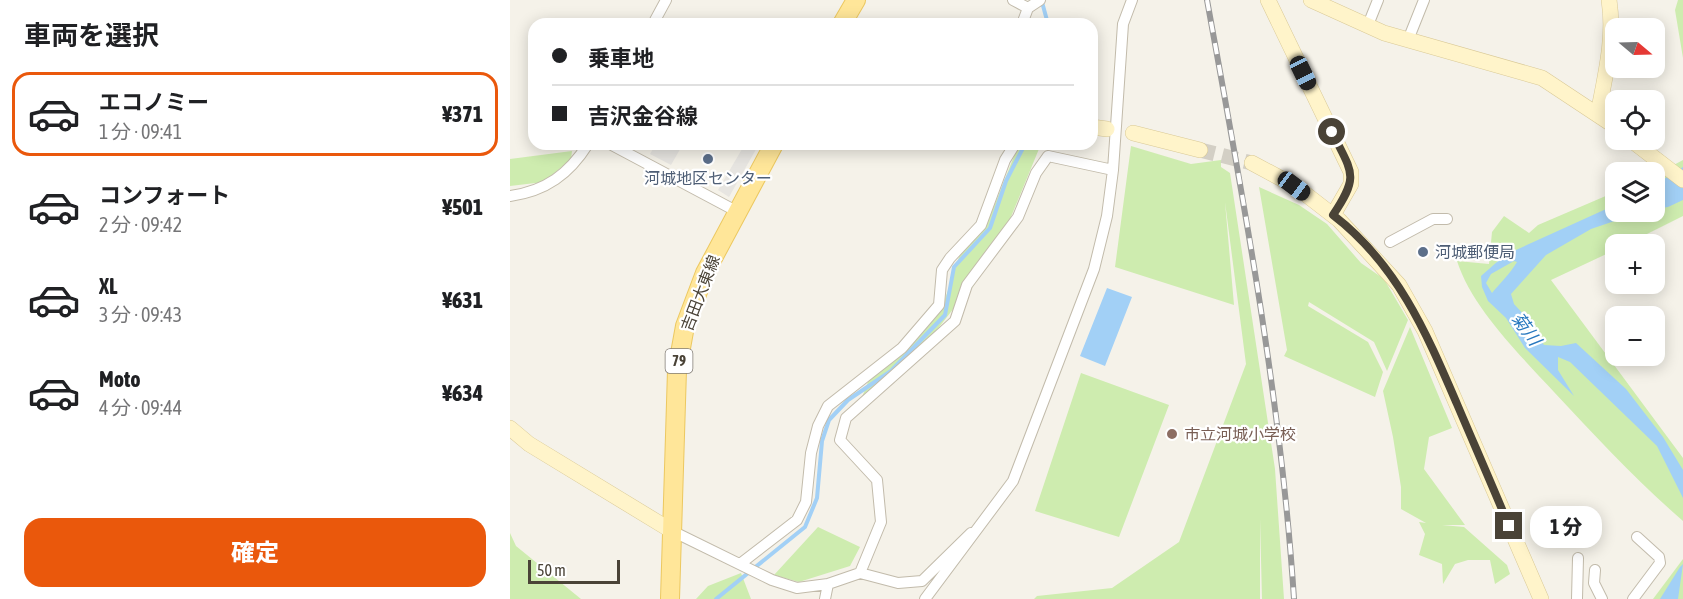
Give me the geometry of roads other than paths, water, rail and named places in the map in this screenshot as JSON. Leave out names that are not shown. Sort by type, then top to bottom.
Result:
[{"type":"main road","points":[[846,18],[856,0]]},
{"type":"main road","name":"吉田大東線","points":[[670,599],[677,370],[685,326],[705,273],[736,211],[771,150]]},
{"type":"street","points":[[656,18],[666,0]]},
{"type":"street","points":[[1013,0],[1034,4],[1026,18]]},
{"type":"street","points":[[926,599],[1013,481],[1094,269],[1107,216],[1113,170],[1124,24],[1132,0]]},
{"type":"street","points":[[1268,0],[1351,172],[1352,184],[1333,215]]},
{"type":"street","points":[[1311,0],[1339,5],[1368,25],[1408,40],[1542,78],[1605,119]]},
{"type":"street","points":[[1368,25],[1378,0]]},
{"type":"street","points":[[1408,40],[1424,0]]},
{"type":"street","points":[[1598,114],[1610,50],[1609,0]]},
{"type":"street","points":[[1133,133],[1200,150]]},
{"type":"street","points":[[510,196],[542,189],[560,178],[574,166],[584,150]]},
{"type":"street","points":[[621,150],[736,211]]},
{"type":"street","points":[[742,565],[796,520],[806,502],[811,453],[818,426],[828,406],[902,348],[939,305],[942,270],[950,258],[981,225],[1005,160],[1011,150]]},
{"type":"street","points":[[1644,150],[1677,175]]},
{"type":"street","points":[[860,573],[881,522],[877,480],[840,440],[846,418],[955,321],[967,285],[1018,217],[1036,173],[1048,156],[1113,170]]},
{"type":"street","points":[[1252,163],[1294,186],[1333,215],[1372,252],[1399,285],[1425,332],[1541,599]]},
{"type":"street","points":[[1390,242],[1433,219],[1447,219]]},
{"type":"street","points":[[510,428],[529,444],[672,531],[759,574],[797,588],[828,584],[860,573],[898,583],[922,580],[969,534],[981,527]]},
{"type":"street","points":[[1633,599],[1660,563],[1659,557],[1637,537]]},
{"type":"street","points":[[1577,599],[1578,558]]},
{"type":"street","points":[[1595,570],[1594,583],[1602,599]]},
{"type":"street","points":[[825,599],[828,584]]},
{"type":"water","points":[[1683,167],[1683,200],[1665,207],[1665,179]]},
{"type":"water","name":"菊川","points":[[1605,210],[1605,222],[1612,222],[1591,229],[1546,255],[1511,294],[1514,304],[1540,332],[1538,337],[1544,345],[1561,346],[1576,343],[1626,389],[1663,437],[1683,470],[1683,498],[1657,446],[1570,362],[1558,357],[1558,370],[1574,396],[1525,348],[1506,318],[1488,301],[1482,287],[1481,276],[1505,255]],"holes":[[[1514,261],[1517,262],[1492,293],[1486,283],[1491,274]]]},
{"type":"water","points":[[1107,288],[1132,297],[1105,366],[1080,356]]},
{"type":"water","points":[[1683,564],[1678,599],[1660,599],[1680,567]]},
{"type":"waterway","points":[[1042,2],[1046,18]]},
{"type":"waterway","points":[[716,599],[805,527],[817,498],[822,441],[829,420],[848,400],[891,371],[945,315],[954,267],[990,228],[1006,181],[1022,150]]},
{"type":"tunnel","points":[[1200,150],[1252,163]]},
{"type":"railway","points":[[1207,0],[1247,224],[1270,373],[1280,448],[1294,599]]},
{"type":"place","name":"河城地区センター","points":[[708,159]]},
{"type":"place","name":"河城郵便局","points":[[1423,252]]},
{"type":"place","name":"市立河城小学校","points":[[1172,434]]}]
